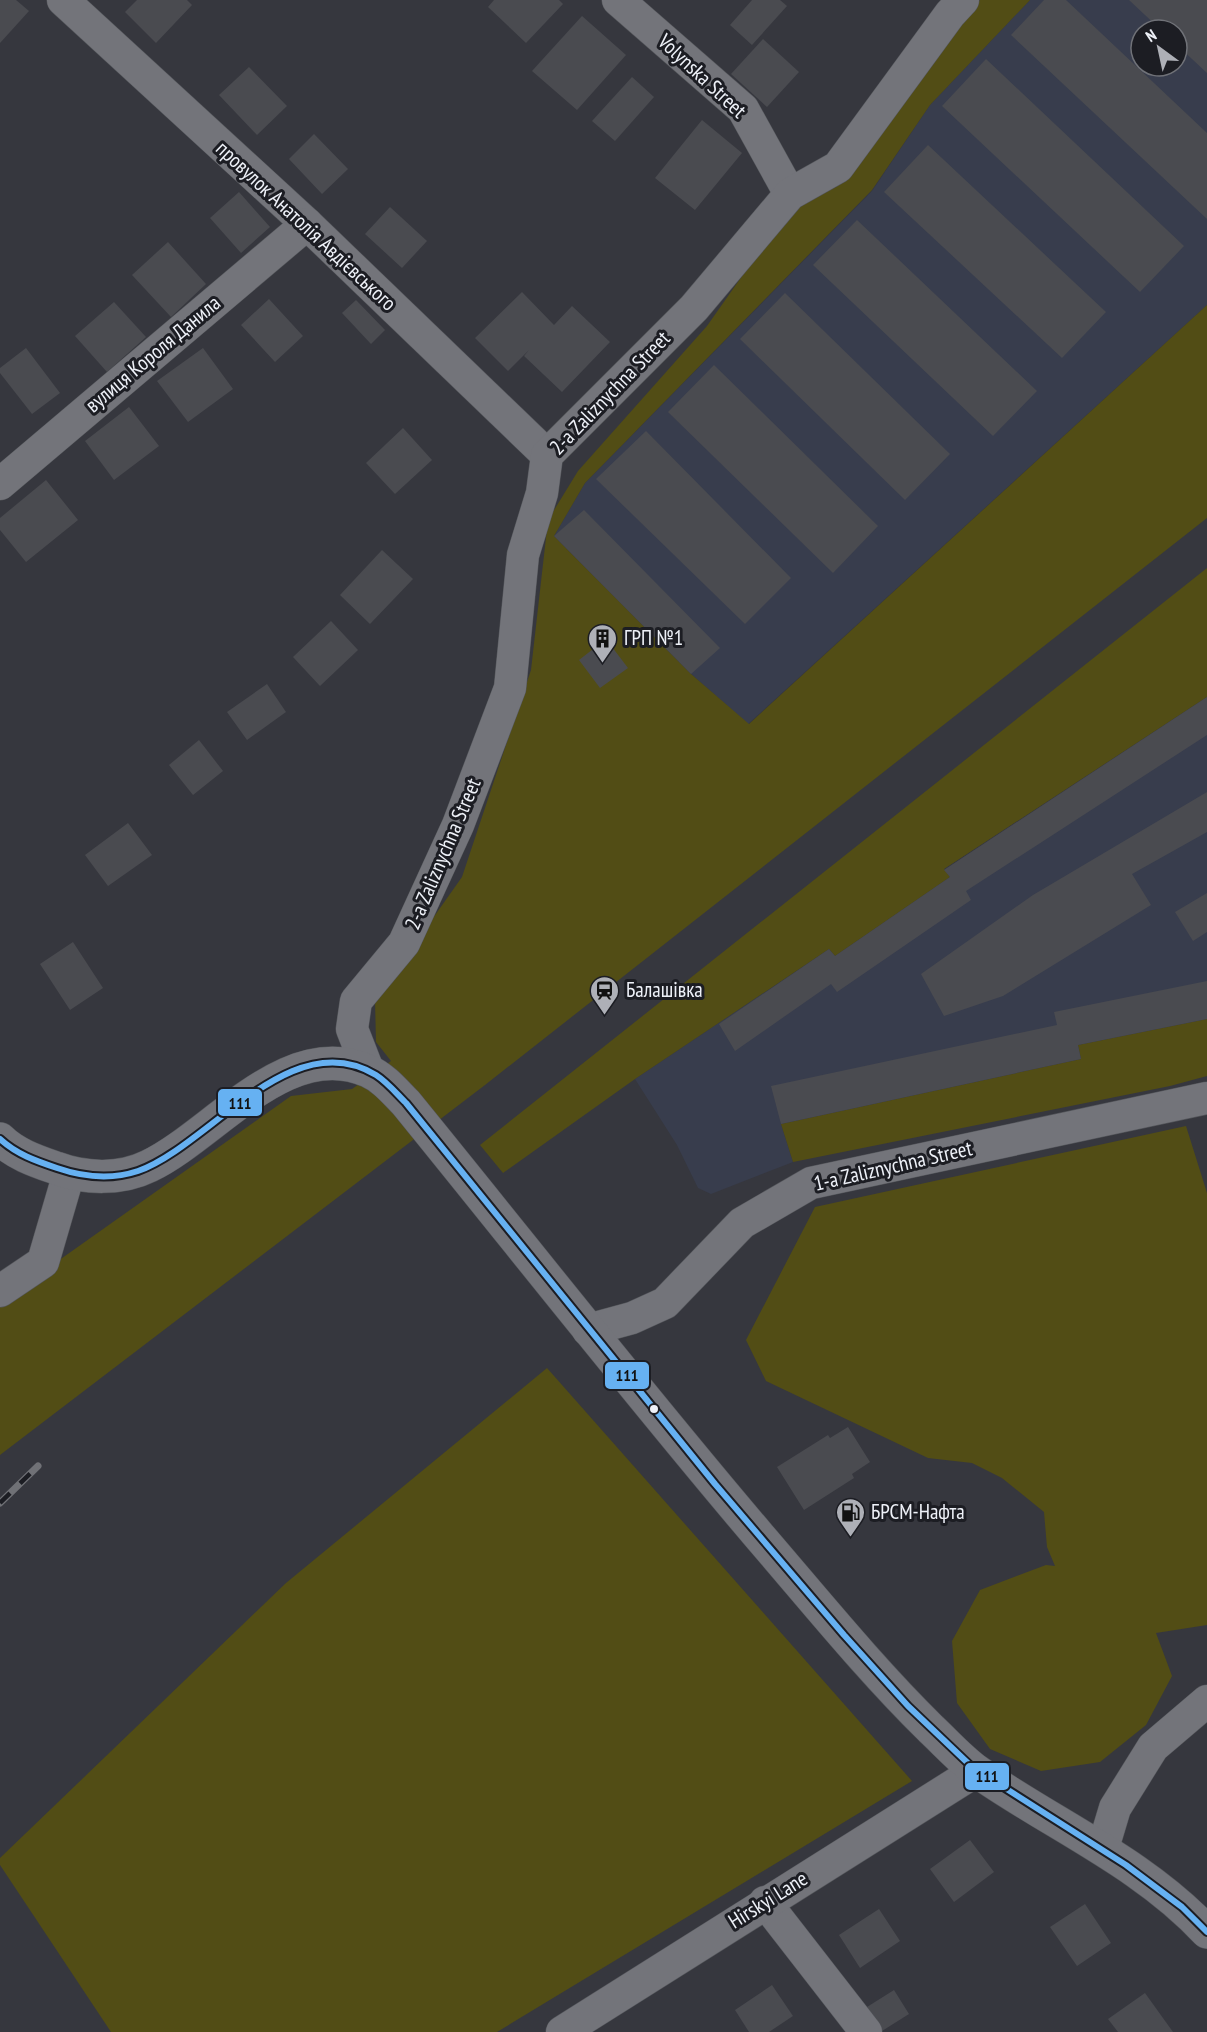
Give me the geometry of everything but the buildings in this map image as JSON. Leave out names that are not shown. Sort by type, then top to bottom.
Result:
[{"type":"street","name":"провулок Анатолія Авдієвського","points":[[63,0],[307,224],[547,455]]},
{"type":"street","name":"Volynska Street","points":[[618,0],[743,109],[790,194]]},
{"type":"street","name":"2-a Zaliznychna Street","points":[[368,1070],[352,1029],[356,1001],[404,943],[458,825],[510,688],[523,555],[542,493],[547,455],[694,308],[790,194],[838,167],[950,14],[963,0]]},
{"type":"street","name":"вулиця Короля Данила","points":[[0,484],[307,224]]},
{"type":"street","points":[[0,1139],[30,1159],[69,1173],[120,1175],[149,1166],[271,1082],[293,1070],[321,1064],[343,1065],[368,1070],[382,1079],[406,1103],[588,1330],[858,1652],[930,1728],[976,1771],[1103,1848],[1161,1891],[1207,1932]]},
{"type":"street","name":"1-a Zaliznychna Street","points":[[588,1330],[632,1318],[665,1303],[742,1223],[811,1183],[1205,1104]]},
{"type":"street","points":[[0,1291],[43,1262],[69,1173]]},
{"type":"street","points":[[1103,1848],[1115,1808],[1153,1747],[1207,1701]]},
{"type":"street","name":"Hirskyi Lane","points":[[562,2032],[976,1771]]},
{"type":"street","points":[[765,1902],[866,2032]]},
{"type":"shaded area","points":[[980,0],[1030,0],[930,105],[872,190],[585,483],[554,536],[691,674],[749,724],[1207,305],[1207,518],[485,1085],[0,1455],[0,1302],[291,1096],[352,1089],[391,1061],[376,1042],[375,1000],[462,877],[531,670],[548,520],[578,471],[707,326],[787,212],[836,187]]},
{"type":"shaded area","points":[[1030,0],[1207,0],[1207,305],[748,724],[691,674],[554,536],[585,483],[872,191],[930,105]]},
{"type":"shaded area","points":[[1207,568],[1207,697],[944,869],[950,877],[835,956],[829,949],[635,1079],[503,1173],[480,1145]]},
{"type":"shaded area","points":[[1207,697],[1207,1019],[1078,1045],[1081,1059],[781,1124],[793,1162],[711,1194],[698,1188],[677,1145],[635,1079],[829,949],[835,956],[949,877],[944,870]]},
{"type":"shaded area","points":[[1207,1019],[1207,1076],[1170,1086],[793,1162],[781,1124],[1081,1059],[1078,1045]]},
{"type":"shaded area","points":[[1186,1126],[1207,1193],[1207,1625],[1156,1633],[1172,1676],[1146,1725],[1100,1762],[1041,1771],[990,1749],[957,1703],[952,1641],[980,1590],[1046,1565],[1055,1566],[1047,1547],[1044,1512],[1002,1478],[972,1463],[928,1458],[766,1381],[746,1340],[815,1207]]},
{"type":"shaded area","points":[[547,1368],[912,1781],[497,2032],[111,2032],[0,1865],[0,1858],[286,1583]]},
{"type":"railway","points":[[0,1503],[38,1466]]},
{"type":"transit line","name":"111","points":[[0,1139],[13,1149],[41,1163],[87,1175],[118,1176],[138,1171],[165,1158],[252,1094],[282,1076],[313,1065],[344,1063],[376,1075],[406,1103],[715,1484],[908,1706],[972,1767],[1126,1865],[1182,1907],[1207,1932]]},
{"type":"place","name":"ГРП №1","points":[[603,664]]},
{"type":"place","name":"Балашівка","points":[[605,1016]]},
{"type":"place","name":"БРСМ-Нафта","points":[[850,1538]]}]
